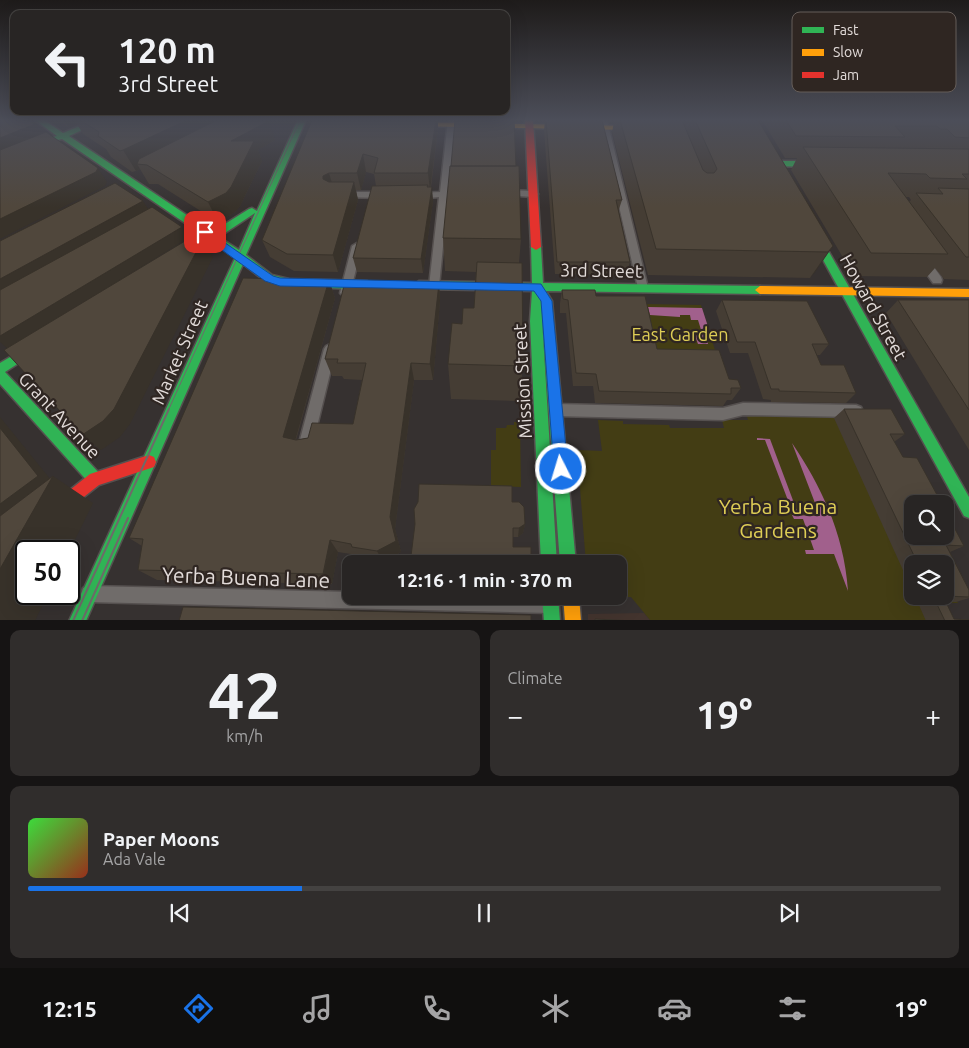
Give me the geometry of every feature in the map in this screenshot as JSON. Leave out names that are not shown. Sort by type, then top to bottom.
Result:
[{"type":"main road","points":[[82,149],[130,181],[164,210],[212,237],[274,280],[377,285]]},
{"type":"main road","name":"Market Street","points":[[241,256],[242,234],[263,186],[288,149]]},
{"type":"main road","name":"Market Street","points":[[77,620],[289,149]]},
{"type":"main road","name":"Market Street","points":[[265,203],[297,149]]},
{"type":"main road","name":"Mission Street","points":[[530,149],[538,287],[536,321],[549,555]]},
{"type":"main road","points":[[766,151],[782,178]]},
{"type":"main road","points":[[774,164],[829,165]]},
{"type":"main road","points":[[118,187],[142,175]]},
{"type":"main road","points":[[191,250],[252,211]]},
{"type":"main road","name":"Howard Street","points":[[809,224],[969,511]]},
{"type":"main road","name":"3rd Street","points":[[406,285],[969,293]]},
{"type":"main road","name":"Mission Street","points":[[538,287],[546,301],[567,555]]},
{"type":"main road","points":[[0,369],[45,341]]},
{"type":"main road","name":"Grant Avenue","points":[[0,375],[96,478]]},
{"type":"main road","points":[[52,513],[96,478],[149,462]]},
{"type":"main road","points":[[572,605],[573,620]]},
{"type":"street","points":[[434,286],[449,149]]},
{"type":"street","points":[[610,149],[643,288]]},
{"type":"street","points":[[334,195],[368,200],[402,196],[474,193]]},
{"type":"street","points":[[500,194],[533,194]]},
{"type":"street","points":[[341,306],[359,239]]},
{"type":"street","points":[[915,249],[937,280]]},
{"type":"street","points":[[306,446],[334,334]]},
{"type":"street","points":[[556,410],[723,414],[743,409],[871,411]]},
{"type":"street","name":"Yerba Buena Lane","points":[[89,594],[551,607]]},
{"type":"shaded area","points":[[648,307],[702,308],[712,339],[707,339],[708,344],[698,344],[695,336],[702,333],[698,320],[691,320],[690,315],[680,315],[680,317],[650,315]]},
{"type":"shaded area","points":[[757,438],[770,439],[797,511],[792,511],[765,440],[757,440]]},
{"type":"shaded area","points":[[792,443],[813,478],[830,513],[842,551],[848,591],[834,554],[806,554],[805,550],[814,550],[803,519],[794,519],[792,515],[820,516]]},
{"type":"shaded area","points":[[644,613],[650,620],[588,620],[588,614]]},
{"type":"green space","name":"East Garden","points":[[642,304],[701,305],[719,363],[656,362]]},
{"type":"green space","name":"Yerba Buena Gardens","points":[[746,413],[842,417],[904,522],[904,545],[912,545],[912,555],[904,555],[904,605],[930,605],[936,619],[969,620],[650,620],[631,597],[627,597],[627,555],[585,555],[577,450],[602,451],[598,420],[623,421],[623,424],[669,425],[670,428],[724,428],[722,420],[748,420]]},
{"type":"green space","points":[[514,422],[520,422],[521,487],[491,486],[491,450],[496,450],[496,428],[506,428],[507,425],[514,425]]},
{"type":"building","points":[[70,149],[98,168],[96,172],[0,219],[0,150]]},
{"type":"building","points":[[159,149],[250,149],[231,187],[226,193],[208,202],[147,165],[137,164],[139,159]]},
{"type":"building","points":[[300,149],[432,149],[428,173],[374,173],[378,158],[363,154],[357,173],[329,173],[323,176],[323,179],[329,182],[354,182],[333,255],[287,254],[262,240]]},
{"type":"building","points":[[452,149],[515,149],[516,166],[451,166]]},
{"type":"building","points":[[548,149],[609,149],[622,200],[616,200],[630,262],[557,262]]},
{"type":"building","points":[[628,149],[694,149],[703,170],[707,173],[714,173],[717,169],[708,149],[775,149],[833,246],[828,252],[656,249]]},
{"type":"building","points":[[804,149],[969,149],[969,174],[962,174],[967,179],[930,178],[926,174],[888,173],[948,254],[871,253]]},
{"type":"building","points":[[450,166],[519,166],[521,239],[443,238]]},
{"type":"building","points":[[115,183],[143,201],[0,279],[0,241]]},
{"type":"building","points":[[428,185],[427,187],[432,187],[421,259],[353,258],[372,186]]},
{"type":"building","points":[[938,188],[969,189],[969,257],[966,257],[916,193],[943,194]]},
{"type":"building","points":[[152,207],[182,227],[0,336],[0,290]]},
{"type":"building","points":[[195,235],[203,239],[114,409],[103,421],[82,435],[4,350]]},
{"type":"building","points":[[477,262],[522,263],[523,366],[448,364],[452,323],[462,324],[463,308],[474,308]]},
{"type":"building","points":[[243,278],[329,280],[283,437],[296,440],[308,438],[312,423],[353,424],[366,363],[337,363],[338,359],[325,359],[345,282],[439,283],[430,364],[411,363],[390,517],[396,541],[377,551],[352,547],[351,544],[330,540],[323,574],[138,570],[143,539],[129,538]]},
{"type":"building","points":[[562,290],[595,290],[596,296],[645,296],[657,349],[719,350],[729,379],[738,380],[741,388],[731,388],[731,394],[599,391],[596,374],[576,373],[568,300],[563,299]]},
{"type":"building","points":[[722,300],[807,301],[829,344],[812,344],[821,365],[844,365],[856,393],[779,391],[779,389],[771,389],[755,342],[737,342]]},
{"type":"building","points":[[898,300],[969,300],[969,410]]},
{"type":"building","points":[[844,409],[891,409],[905,434],[890,434],[903,457],[917,458],[937,495],[904,495],[904,535]]},
{"type":"building","points":[[0,428],[38,476],[0,504]]},
{"type":"building","points":[[53,476],[0,569],[0,516]]},
{"type":"building","points":[[419,484],[512,486],[512,502],[519,502],[524,507],[525,524],[519,528],[513,528],[513,547],[531,547],[531,555],[411,555],[415,524],[414,509],[418,502]]},
{"type":"building","points":[[954,527],[964,546],[946,545],[954,545]]},
{"type":"building","points":[[909,545],[946,545],[951,555],[914,555]]},
{"type":"building","points":[[954,561],[969,590],[969,597],[954,596]]},
{"type":"building","points":[[937,605],[947,605],[954,619],[969,620],[945,620]]},
{"type":"building","points":[[183,607],[531,615],[531,620],[179,620]]},
{"type":"tram line","points":[[168,411],[287,149]]},
{"type":"tram line","points":[[73,620],[169,409]]},
{"type":"tram line","points":[[82,620],[128,518]]},
{"type":"traffic: fast","points":[[82,149],[236,253],[269,278],[289,283],[367,285]]},
{"type":"traffic: fast","points":[[77,620],[289,149]]},
{"type":"traffic: fast","points":[[774,164],[814,164]]},
{"type":"traffic: fast","points":[[203,242],[252,211]]},
{"type":"traffic: fast","points":[[816,238],[969,511]]},
{"type":"traffic: fast","points":[[536,247],[538,287],[536,321],[549,555]]},
{"type":"traffic: fast","points":[[419,285],[760,290]]},
{"type":"traffic: fast","points":[[540,291],[546,301],[567,555]]},
{"type":"traffic: fast","points":[[0,369],[32,349]]},
{"type":"traffic: fast","points":[[0,375],[95,479]]},
{"type":"traffic: fast","points":[[551,605],[552,620]]},
{"type":"traffic: slow","points":[[760,290],[969,293]]},
{"type":"traffic: slow","points":[[572,605],[573,620]]},
{"type":"traffic: jam","points":[[531,149],[536,247]]},
{"type":"traffic: jam","points":[[61,506],[95,479],[149,462]]},
{"type":"route","points":[[205,232],[236,252],[269,278],[280,282],[348,285],[538,287],[546,301],[561,469]]}]
